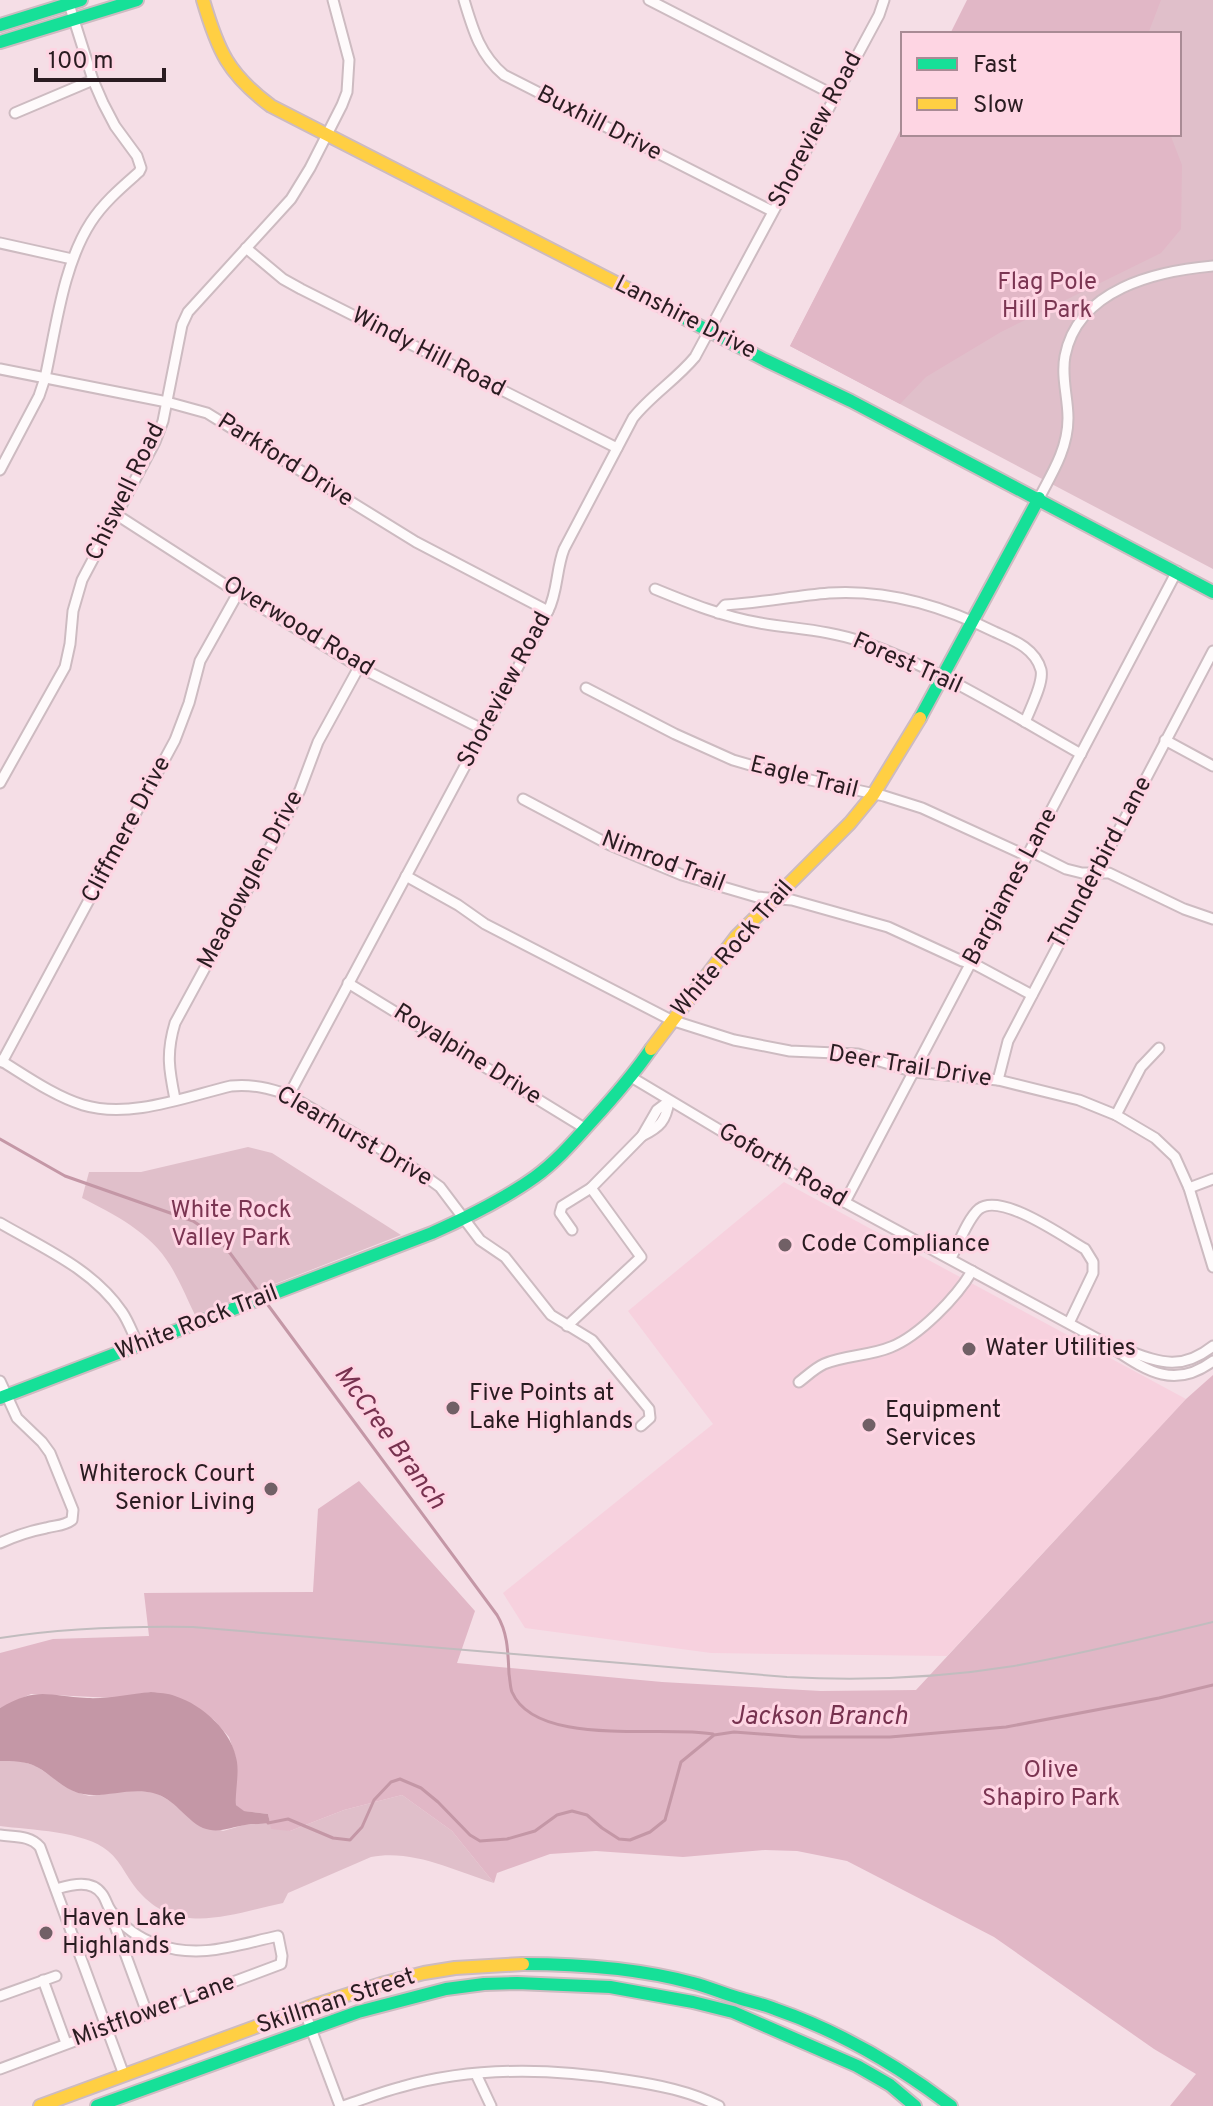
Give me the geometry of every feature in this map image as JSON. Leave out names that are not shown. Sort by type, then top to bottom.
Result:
[{"type":"street","points":[[0,42],[137,0]]},
{"type":"street","name":"Lanshire Drive","points":[[203,0],[216,44],[234,75],[271,106],[1039,498],[1213,592]]},
{"type":"street","name":"Chiswell Road","points":[[0,783],[65,667],[76,596],[82,580],[155,442],[167,402],[178,340],[188,312],[291,199],[328,135],[347,92],[350,75],[347,46],[333,0]]},
{"type":"street","name":"Buxhill Drive","points":[[464,0],[478,43],[485,56],[504,75],[772,211]]},
{"type":"street","points":[[649,0],[834,95]]},
{"type":"street","name":"Shoreview Road","points":[[289,1095],[548,611],[564,549],[633,418],[695,357],[879,15],[884,0]]},
{"type":"street","points":[[0,25],[72,1],[93,80],[115,126],[137,156],[141,168],[106,202],[72,259],[39,396],[0,470]]},
{"type":"street","points":[[15,113],[93,80]]},
{"type":"street","points":[[0,243],[72,259]]},
{"type":"street","name":"Windy Hill Road","points":[[246,248],[283,279],[301,289],[617,448]]},
{"type":"street","name":"White Rock Trail","points":[[3,1397],[422,1237],[464,1219],[527,1183],[546,1168],[586,1129],[631,1077],[736,937],[850,823],[873,795],[905,745],[975,621],[1056,465],[1064,444],[1068,415],[1065,357],[1080,322],[1098,304],[1130,284],[1168,272],[1213,266]]},
{"type":"street","name":"Parkford Drive","points":[[0,369],[167,402],[207,413],[416,542],[548,611]]},
{"type":"street","name":"Overwood Road","points":[[117,515],[359,667],[484,730]]},
{"type":"street","name":"Bargiames Lane","points":[[845,1202],[1177,571]]},
{"type":"street","name":"Forest Trail","points":[[655,589],[718,613],[758,623],[837,634],[864,642],[944,677],[1081,754]]},
{"type":"street","name":"Cliffmere Drive","points":[[1,1061],[175,740],[200,661],[238,593]]},
{"type":"street","name":"Forest Trail","points":[[718,613],[725,605],[830,593],[907,598],[939,606],[1025,646],[1036,659],[1042,673],[1025,722]]},
{"type":"street","name":"Thunderbird Lane","points":[[998,1080],[1008,1041],[1213,651]]},
{"type":"street","name":"Meadowglen Drive","points":[[175,1099],[168,1067],[168,1050],[175,1023],[283,824],[318,742],[359,667]]},
{"type":"street","name":"Eagle Trail","points":[[586,688],[733,760],[922,808],[1066,869],[1082,873],[1109,873],[1184,909],[1213,919]]},
{"type":"street","points":[[1165,740],[1213,766]]},
{"type":"street","name":"Nimrod Trail","points":[[523,799],[641,859],[757,897],[792,900],[888,927],[970,963],[1032,995]]},
{"type":"street","name":"Deer Trail Drive","points":[[406,876],[485,924],[671,1020],[760,1046],[790,1051],[858,1054],[914,1072],[998,1080],[1079,1100],[1116,1115],[1167,1147],[1183,1172],[1213,1267]]},
{"type":"street","name":"Royalpine Drive","points":[[348,983],[586,1129]]},
{"type":"street","points":[[1116,1115],[1141,1067],[1159,1048]]},
{"type":"street","name":"Clearhurst Drive","points":[[1,1061],[61,1096],[90,1106],[116,1110],[245,1084],[272,1088],[289,1095],[430,1179],[447,1195],[480,1240],[505,1257],[544,1308],[592,1340],[649,1409],[650,1418],[641,1426]]},
{"type":"street","name":"Goforth Road","points":[[631,1077],[845,1202],[1069,1323],[1148,1370],[1173,1377],[1191,1373],[1213,1361]]},
{"type":"street","points":[[572,1230],[560,1213],[562,1206],[591,1188],[642,1136],[657,1128],[667,1115],[669,1101]]},
{"type":"street","points":[[1189,1188],[1213,1179]]},
{"type":"street","points":[[567,1326],[641,1257],[591,1188]]},
{"type":"street","points":[[951,1258],[981,1207],[997,1204],[1016,1210],[1085,1249],[1090,1255],[1093,1273],[1069,1323]]},
{"type":"street","points":[[0,1223],[83,1271],[124,1314],[139,1346]]},
{"type":"street","points":[[799,1382],[825,1363],[902,1342],[952,1299],[972,1271]]},
{"type":"street","name":"Goforth Road","points":[[1103,1342],[1174,1364],[1195,1358],[1213,1346]]},
{"type":"street","points":[[0,1381],[3,1397],[17,1418],[50,1453],[73,1510],[72,1520],[65,1525],[16,1536],[0,1543]]},
{"type":"street","points":[[0,1835],[28,1838],[37,1843],[131,2093]]},
{"type":"street","points":[[56,1889],[77,1883],[101,1892],[147,2013]]},
{"type":"street","name":"Mistflower Lane","points":[[0,2069],[281,1964],[278,1936],[211,1952],[188,1952],[155,1944],[136,1935],[109,1908]]},
{"type":"street","name":"Skillman Street","points":[[40,2106],[392,1981],[427,1973],[507,1964],[578,1966],[696,1983],[776,2009],[837,2035],[905,2073],[951,2106]]},
{"type":"street","points":[[532,1984],[533,1965]]},
{"type":"street","points":[[0,1996],[56,1976]]},
{"type":"street","points":[[43,1980],[66,2043]]},
{"type":"street","name":"Skillman Street","points":[[97,2106],[311,2028],[411,1997],[484,1984],[532,1984],[610,1987],[733,2012],[832,2053],[890,2085],[915,2106]]},
{"type":"street","points":[[733,2012],[736,1997]]},
{"type":"street","points":[[304,2010],[341,2106],[435,2079],[506,2070],[576,2072],[652,2084],[704,2098],[719,2106]]},
{"type":"street","points":[[476,2074],[491,2106]]},
{"type":"shaded area","points":[[784,1182],[1186,1399],[947,1656],[711,1653],[525,1628],[503,1593],[713,1424],[628,1311]]},
{"type":"shaded area","points":[[151,1692],[186,1700],[215,1721],[230,1740],[234,1751],[237,1767],[236,1805],[244,1811],[268,1814],[270,1823],[209,1830],[196,1824],[168,1800],[153,1793],[83,1794],[33,1765],[0,1761],[0,1708],[13,1701],[43,1694],[95,1698]]},
{"type":"green space","points":[[967,0],[1161,0],[1149,32],[951,32]]},
{"type":"green space","name":"Flag Pole Hill Park","points":[[970,0],[1213,0],[1213,569],[790,346],[901,133],[901,136],[1181,136],[1181,32],[953,32]]},
{"type":"green space","points":[[901,129],[901,136],[1171,136],[1182,165],[1181,229],[1161,253],[1001,332],[926,377],[900,404],[790,346]]},
{"type":"green space","name":"White Rock Valley Park","points":[[248,1147],[272,1153],[401,1235],[195,1315],[174,1271],[153,1243],[119,1218],[82,1198],[89,1172],[141,1172]]},
{"type":"green space","name":"Olive Shapiro Park","points":[[1213,1375],[1213,2106],[1170,2106],[1196,2074],[1154,2049],[994,1937],[847,1861],[797,1851],[765,1850],[683,1857],[596,1851],[550,1854],[497,1873],[494,1883],[452,1831],[402,1795],[344,1810],[290,1831],[271,1829],[268,1814],[243,1811],[236,1805],[236,1758],[229,1737],[214,1720],[190,1703],[151,1692],[114,1698],[31,1694],[0,1708],[0,1653],[53,1639],[149,1636],[144,1593],[313,1592],[318,1509],[359,1481],[475,1611],[457,1663],[662,1682],[821,1691],[916,1690],[1186,1399]]},
{"type":"green space","points":[[0,1761],[20,1761],[36,1766],[73,1791],[89,1796],[133,1790],[156,1793],[177,1805],[190,1819],[223,1831],[270,1823],[290,1831],[344,1810],[402,1795],[452,1831],[494,1883],[434,1862],[387,1855],[371,1857],[288,1893],[283,1903],[228,1916],[191,1918],[174,1915],[157,1908],[142,1895],[113,1856],[98,1844],[57,1832],[0,1826]]},
{"type":"waterway","name":"McCree Branch","points":[[0,1139],[65,1176],[193,1221],[214,1235],[227,1249],[261,1295]]},
{"type":"waterway","name":"McCree Branch","points":[[265,1301],[497,1615],[508,1651],[511,1690],[525,1710],[546,1721],[573,1728],[713,1734]]},
{"type":"waterway","name":"Jackson Branch","points":[[268,1823],[288,1819],[333,1838],[350,1840],[362,1827],[374,1800],[391,1782],[400,1779],[421,1788],[480,1841],[507,1839],[535,1831],[557,1815],[572,1811],[587,1815],[619,1839],[630,1840],[650,1832],[665,1820],[681,1762],[714,1735],[734,1732],[801,1737],[890,1737],[1006,1727],[1213,1685]]},
{"type":"tram line","points":[[0,1638],[96,1628],[193,1627],[787,1677],[844,1679],[929,1676],[1014,1666],[1213,1622]]},
{"type":"traffic: fast","points":[[0,25],[81,0]]},
{"type":"traffic: fast","points":[[0,42],[137,0]]},
{"type":"traffic: fast","points":[[628,289],[851,401],[1213,592]]},
{"type":"traffic: fast","points":[[920,718],[1039,498]]},
{"type":"traffic: fast","points":[[0,1398],[432,1233],[485,1208],[523,1185],[558,1158],[615,1095],[651,1049]]},
{"type":"traffic: fast","points":[[523,1964],[630,1970],[699,1985],[766,2006],[867,2050],[951,2106]]},
{"type":"traffic: fast","points":[[97,2106],[358,2012],[446,1989],[517,1983],[610,1987],[733,2012],[857,2066],[890,2085],[915,2106]]},
{"type":"traffic: slow","points":[[203,0],[226,60],[244,83],[271,106],[628,289]]},
{"type":"traffic: slow","points":[[651,1049],[736,937],[850,823],[873,795],[920,718]]},
{"type":"traffic: slow","points":[[40,2106],[381,1984],[455,1968],[523,1964]]},
{"type":"place","name":"Code Compliance","points":[[785,1245]]},
{"type":"place","name":"Water Utilities","points":[[969,1349]]},
{"type":"place","name":"Five Points at Lake Highlands","points":[[453,1408]]},
{"type":"place","name":"Equipment Services","points":[[869,1425]]},
{"type":"place","name":"Whiterock Court Senior Living","points":[[271,1489]]},
{"type":"place","name":"Haven Lake Highlands","points":[[46,1933]]}]
